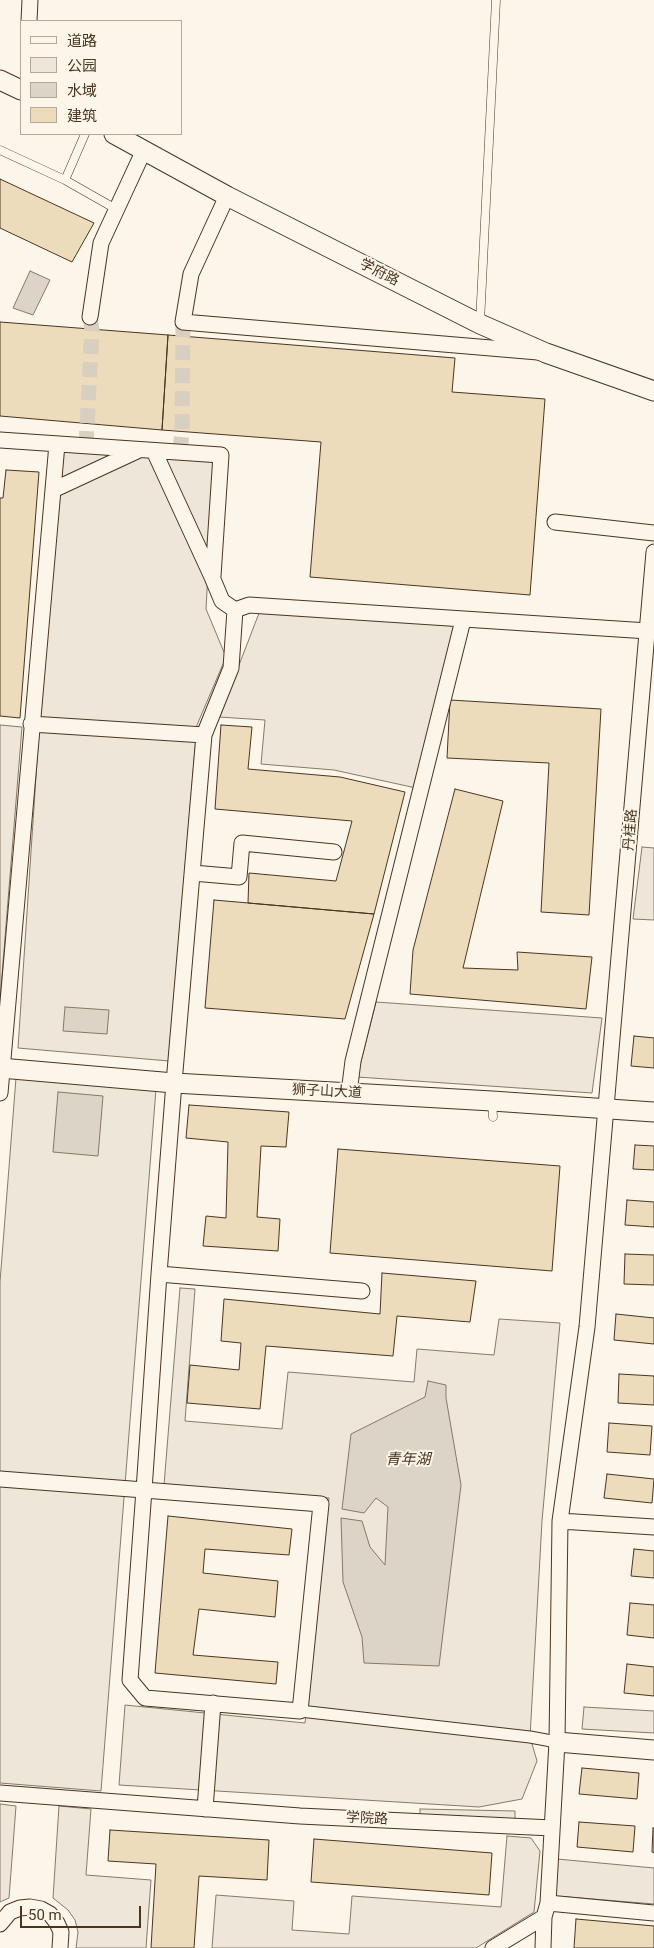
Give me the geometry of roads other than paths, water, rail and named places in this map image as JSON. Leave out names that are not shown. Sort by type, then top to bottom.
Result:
[{"type":"street","points":[[29,20],[30,0]]},
{"type":"street","points":[[0,80],[20,90]]},
{"type":"street","name":"学府路","points":[[116,135],[228,196],[480,324],[546,353],[654,391]]},
{"type":"street","points":[[90,317],[101,243],[144,150]]},
{"type":"street","points":[[228,196],[191,274],[183,322],[546,353]]},
{"type":"street","points":[[0,440],[221,454],[212,577]]},
{"type":"street","points":[[0,1093],[57,444]]},
{"type":"street","points":[[53,490],[138,450]]},
{"type":"street","points":[[154,451],[222,602],[235,610]]},
{"type":"street","points":[[555,522],[654,533]]},
{"type":"street","name":"丹桂路","points":[[557,1742],[560,1521],[587,1327],[606,1109],[648,703],[648,631],[654,552]]},
{"type":"street","points":[[235,610],[249,605],[648,631]]},
{"type":"street","points":[[235,610],[231,668],[204,735],[159,1274],[130,1680],[145,1698],[300,1711],[530,1737],[557,1742],[654,1750]]},
{"type":"street","points":[[349,1093],[353,1061],[463,620]]},
{"type":"street","points":[[31,724],[204,735]]},
{"type":"street","points":[[193,873],[239,877],[242,843],[334,852]]},
{"type":"street","name":"狮子山大道","points":[[1,1068],[174,1083],[349,1093],[492,1109],[606,1109],[654,1112]]},
{"type":"street","points":[[159,1274],[362,1291]]},
{"type":"street","points":[[0,1479],[321,1504],[300,1711]]},
{"type":"street","points":[[560,1521],[654,1527]]},
{"type":"street","points":[[205,1809],[213,1703]]},
{"type":"street","points":[[543,1948],[557,1742]]},
{"type":"street","name":"学院路","points":[[0,1793],[300,1816],[552,1828]]},
{"type":"street","points":[[0,1924],[10,1912],[20,1908],[41,1909],[50,1914],[57,1922],[61,1932],[60,1948]]},
{"type":"street","points":[[492,1948],[546,1910],[654,1914]]},
{"type":"lane","points":[[480,324],[496,0]]},
{"type":"lane","points":[[65,180],[85,135]]},
{"type":"lane","points":[[0,150],[65,180],[116,208]]},
{"type":"water","points":[[30,271],[50,280],[33,315],[13,308]]},
{"type":"water","points":[[65,1007],[109,1010],[107,1034],[63,1031]]},
{"type":"water","points":[[58,1092],[103,1096],[98,1156],[53,1152]]},
{"type":"water","name":"青年湖","points":[[428,1381],[446,1385],[446,1398],[461,1485],[439,1666],[364,1663],[362,1637],[343,1582],[341,1518],[362,1521],[370,1547],[385,1565],[388,1507],[376,1498],[364,1513],[342,1509],[351,1434],[425,1397]]},
{"type":"tunnel","points":[[86,446],[92,330],[90,317]]},
{"type":"tunnel","points":[[180,452],[182,431],[183,322]]}]
